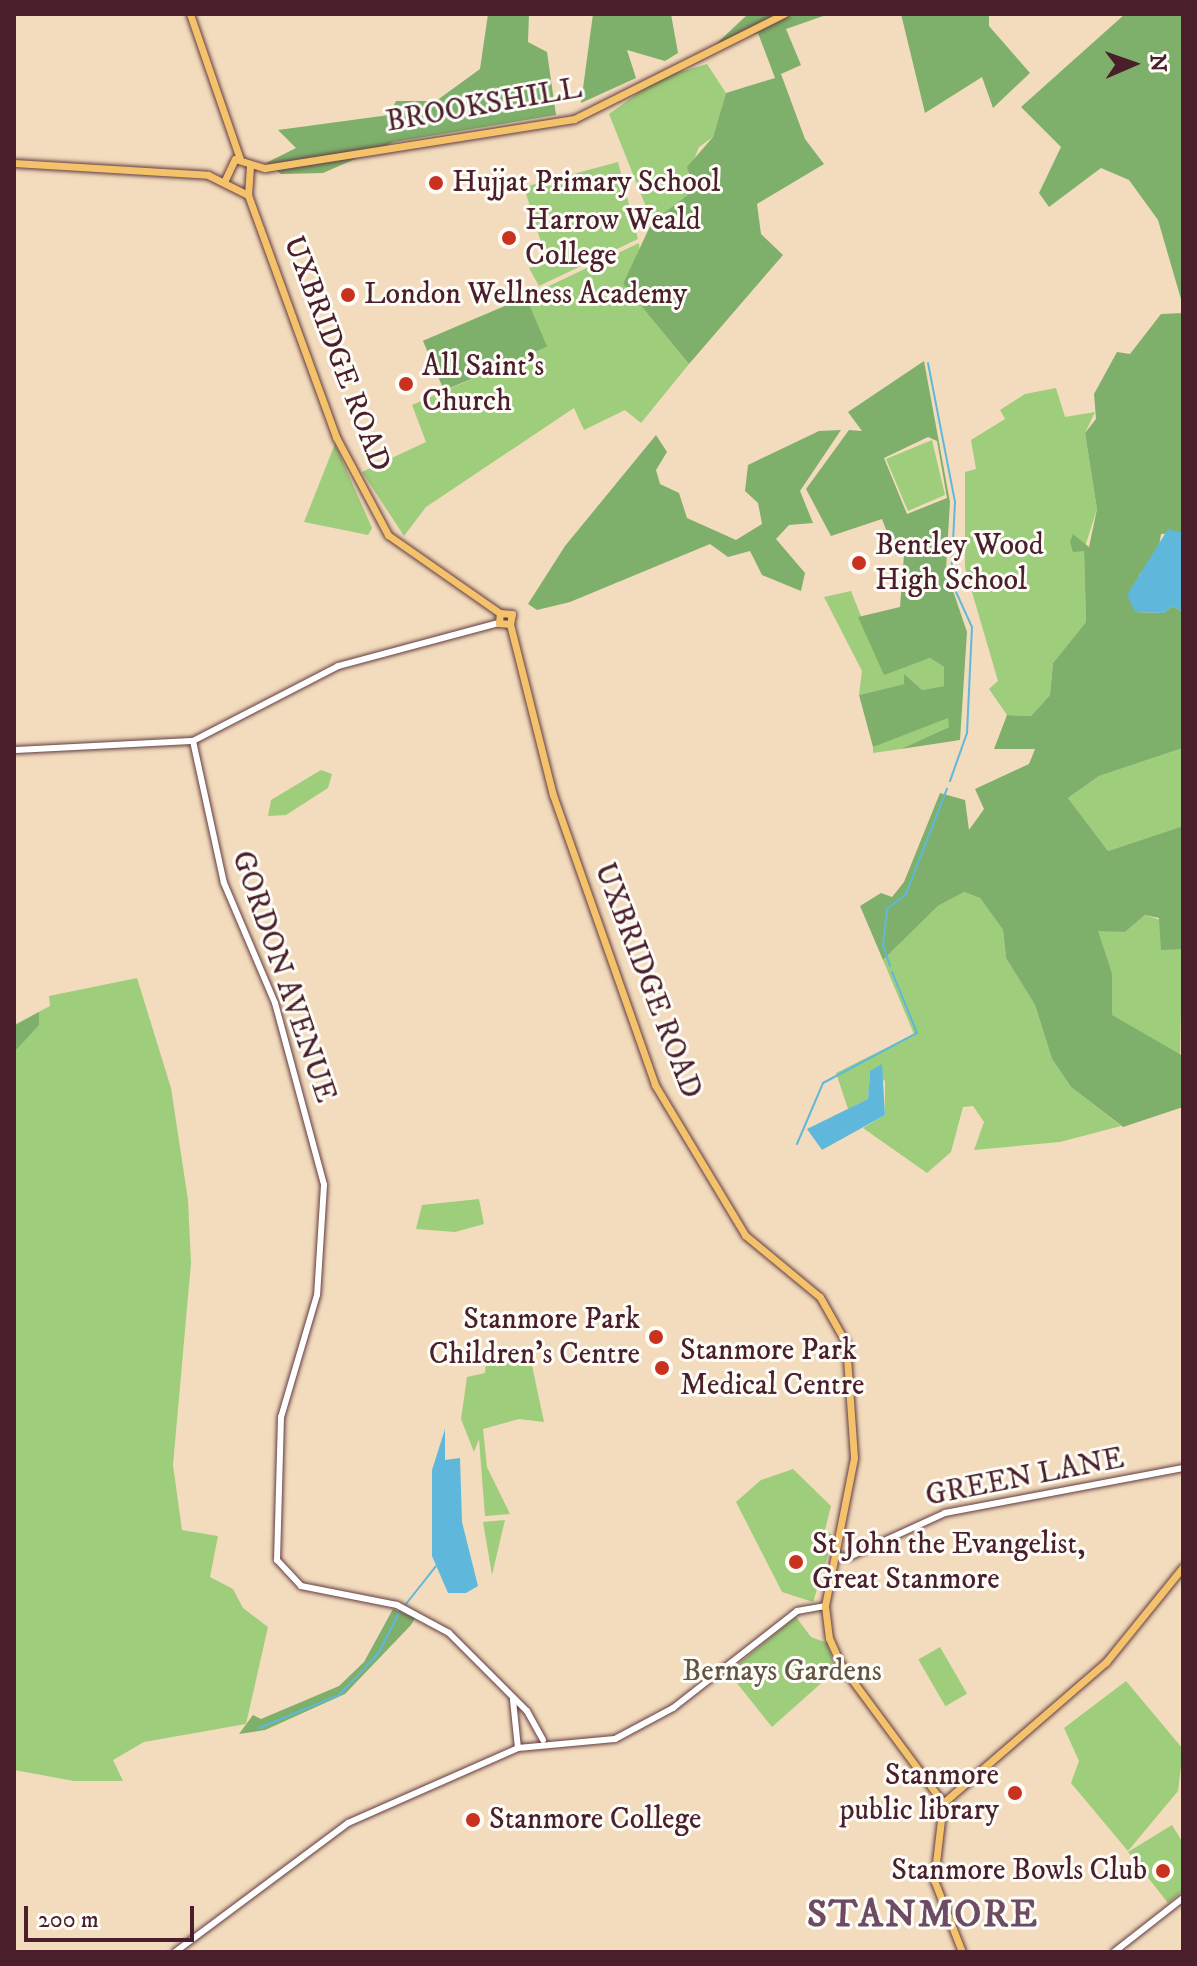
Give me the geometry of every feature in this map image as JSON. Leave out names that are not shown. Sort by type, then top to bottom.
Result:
[{"type":"main road","points":[[190,14],[233,145],[240,159],[250,165],[253,175],[248,184],[239,188]]},
{"type":"main road","name":"BROOKSHILL","points":[[250,165],[265,168],[574,119],[784,14]]},
{"type":"main road","points":[[208,175],[225,169],[231,161],[233,145]]},
{"type":"main road","points":[[231,161],[240,159]]},
{"type":"main road","points":[[14,163],[208,175],[225,180],[248,195]]},
{"type":"main road","name":"BROOKSHILL","points":[[253,175],[265,168]]},
{"type":"main road","points":[[225,169],[225,180]]},
{"type":"main road","name":"UXBRIDGE ROAD","points":[[248,184],[248,195],[336,437],[388,535],[500,613],[512,614],[510,624],[553,795],[655,1085],[745,1235],[820,1297],[846,1343],[854,1458],[825,1606],[841,1665],[881,1714],[943,1803]]},
{"type":"main road","points":[[500,613],[499,623],[510,624]]},
{"type":"main road","points":[[962,1952],[934,1880],[943,1803],[1106,1662],[1183,1567]]},
{"type":"street","points":[[14,750],[193,741],[338,666],[499,623]]},
{"type":"street","name":"GORDON AVENUE","points":[[193,741],[224,883],[275,1003],[324,1185],[320,1280],[281,1417],[277,1560],[301,1586],[357,1593],[434,1624],[513,1698],[543,1740]]},
{"type":"street","name":"GREEN LANE","points":[[836,1556],[849,1557],[945,1513],[1183,1468]]},
{"type":"street","points":[[175,1952],[348,1823],[518,1748],[543,1740],[615,1739],[673,1708],[797,1611],[825,1606]]},
{"type":"street","points":[[513,1698],[518,1748]]},
{"type":"street","points":[[1114,1952],[1183,1898]]},
{"type":"green space","points":[[488,14],[529,14],[528,42],[547,52],[556,115],[394,142],[323,173],[281,174],[266,163],[296,148],[278,130],[389,115],[396,101],[436,101],[480,69]]},
{"type":"green space","points":[[593,14],[671,14],[678,53],[665,61],[627,50],[636,78],[581,103]]},
{"type":"green space","points":[[748,14],[829,14],[786,29],[801,65],[781,74],[805,139],[824,164],[757,204],[761,234],[783,255],[689,364],[623,284],[652,222],[694,190],[687,167],[713,137],[726,93],[775,78],[758,33],[713,47]]},
{"type":"green space","points":[[901,14],[989,14],[989,26],[1030,73],[993,108],[982,77],[925,113]]},
{"type":"green space","points":[[1125,14],[1183,14],[1183,306],[1158,220],[1129,180],[1101,168],[1049,207],[1039,193],[1061,147],[1021,107]]},
{"type":"green space","points":[[707,64],[726,93],[713,137],[699,147],[687,177],[694,190],[652,222],[609,114],[659,78]]},
{"type":"green space","points":[[618,162],[638,239],[539,286],[529,268],[547,262],[524,187]]},
{"type":"green space","points":[[639,243],[640,256],[623,284],[689,364],[641,423],[625,410],[584,430],[574,408],[426,507],[404,536],[362,472],[426,442],[412,405],[546,347],[526,297]]},
{"type":"green space","points":[[526,297],[547,347],[444,390],[423,341]]},
{"type":"green space","points":[[1183,313],[1183,533],[1161,534],[1158,553],[1139,575],[1135,612],[1164,613],[1172,606],[1183,612],[1183,748],[1099,776],[1068,798],[1108,851],[1183,826],[1181,949],[1161,950],[1159,918],[1145,915],[1125,932],[1098,931],[1112,973],[1112,1015],[1183,1056],[1183,1107],[1123,1127],[1071,1087],[1052,1059],[1035,1005],[1006,958],[1003,930],[980,898],[964,892],[938,906],[883,960],[860,906],[881,893],[892,897],[904,882],[940,793],[965,800],[969,830],[984,809],[975,789],[1029,764],[1035,749],[994,749],[1007,715],[1031,716],[1050,695],[1053,663],[1086,622],[1084,551],[1073,552],[1070,542],[1073,534],[1089,547],[1097,509],[1085,433],[1096,419],[1094,394],[1117,352],[1130,354],[1161,314]]},
{"type":"green space","points":[[924,361],[950,502],[946,570],[967,632],[960,740],[901,749],[949,727],[948,718],[873,747],[859,695],[904,684],[904,674],[922,690],[944,686],[944,667],[930,658],[884,675],[858,617],[900,607],[904,555],[896,556],[882,519],[831,536],[806,489],[849,430],[862,431],[848,412]],"holes":[[[928,437],[937,441],[947,498],[907,514],[884,458]]]},
{"type":"green space","points":[[1056,388],[1065,417],[1095,412],[1085,433],[1097,509],[1084,550],[1086,622],[1053,663],[1050,695],[1031,716],[1007,715],[989,689],[998,681],[965,568],[965,472],[976,469],[971,440],[1005,419],[1000,410],[1025,394]]},
{"type":"green space","points":[[841,430],[800,491],[813,523],[789,525],[776,539],[805,573],[801,591],[762,575],[750,551],[728,557],[710,544],[570,602],[537,610],[528,604],[565,546],[656,435],[667,452],[656,470],[660,484],[679,493],[687,518],[736,540],[762,524],[758,503],[745,491],[748,465],[819,431]]},
{"type":"green space","points":[[932,440],[945,495],[908,511],[886,459]]},
{"type":"green space","points":[[335,444],[372,528],[368,535],[304,522]]},
{"type":"green space","points":[[851,591],[884,674],[930,658],[944,667],[945,686],[922,690],[904,676],[904,684],[859,695],[862,671],[824,597]]},
{"type":"green space","points":[[949,718],[949,727],[901,749],[873,753],[873,747],[921,723]]},
{"type":"green space","points":[[1183,748],[1183,826],[1108,851],[1068,798],[1099,776]]},
{"type":"green space","points":[[321,770],[332,774],[328,788],[286,815],[268,816],[271,800]]},
{"type":"green space","points":[[964,892],[980,898],[1003,930],[1006,958],[1035,1005],[1052,1059],[1071,1087],[1121,1126],[1060,1142],[974,1150],[984,1122],[973,1106],[963,1107],[951,1152],[927,1173],[863,1128],[885,1115],[885,1081],[870,1071],[868,1099],[848,1109],[836,1073],[914,1034],[883,960],[938,906]]},
{"type":"green space","points":[[1145,915],[1164,921],[1160,934],[1181,949],[1183,918],[1180,1059],[1111,1015],[1112,973],[1097,930],[1125,932]]},
{"type":"green space","points":[[137,978],[171,1088],[188,1200],[191,1263],[173,1465],[182,1530],[218,1536],[210,1577],[233,1589],[243,1608],[268,1627],[246,1724],[144,1742],[113,1760],[123,1781],[74,1781],[14,1770],[14,1025],[50,1006],[49,996]]},
{"type":"green space","points":[[39,1012],[39,1025],[14,1052],[14,1026]]},
{"type":"green space","points":[[479,1199],[484,1224],[455,1232],[416,1229],[422,1205]]},
{"type":"green space","points":[[530,1356],[544,1422],[519,1419],[483,1429],[487,1467],[510,1514],[485,1516],[479,1439],[474,1452],[461,1419],[467,1377],[485,1373],[486,1364]]},
{"type":"green space","points":[[793,1469],[831,1506],[825,1530],[834,1536],[813,1602],[782,1592],[736,1502],[761,1480]]},
{"type":"green space","points":[[505,1520],[492,1575],[483,1522]]},
{"type":"green space","points":[[393,1609],[415,1618],[345,1694],[265,1730],[239,1734],[253,1715],[261,1719],[339,1686],[364,1662]]},
{"type":"green space","name":"Bernays Gardens","points":[[796,1617],[811,1637],[827,1643],[836,1670],[772,1727],[728,1672]]},
{"type":"green space","points":[[940,1647],[967,1694],[945,1706],[918,1660]]},
{"type":"green space","points":[[1126,1681],[1183,1749],[1178,1791],[1128,1851],[1071,1783],[1079,1761],[1064,1728]]},
{"type":"green space","name":"Stanmore Bowls Club","points":[[1172,1825],[1183,1843],[1183,1891],[1168,1903],[1128,1852]]},
{"type":"water","points":[[1168,529],[1183,533],[1183,612],[1172,606],[1164,613],[1135,612],[1127,595]]},
{"type":"water","points":[[882,1064],[885,1115],[822,1150],[807,1129],[868,1099],[870,1071]]},
{"type":"water","points":[[445,1429],[445,1460],[460,1458],[462,1522],[478,1586],[466,1593],[448,1593],[432,1556],[432,1470]]},
{"type":"waterway","points":[[928,363],[955,502],[951,581],[972,627],[967,733],[950,781]]},
{"type":"waterway","points":[[890,966],[883,944],[887,909],[906,894],[947,789]]},
{"type":"waterway","points":[[797,1144],[823,1083],[917,1033],[892,972]]},
{"type":"waterway","points":[[406,1604],[436,1566]]},
{"type":"waterway","points":[[259,1728],[339,1695],[378,1654],[400,1611]]},
{"type":"place","name":"Hujjat Primary School","points":[[436,183]]},
{"type":"place","name":"Harrow Weald College","points":[[509,238]]},
{"type":"place","name":"London Wellness Academy","points":[[348,295]]},
{"type":"place","name":"All Saint's Church","points":[[406,384]]},
{"type":"place","name":"Bentley Wood High School","points":[[859,563]]},
{"type":"place","name":"Stanmore Park Children's Centre","points":[[656,1337]]},
{"type":"place","name":"Stanmore Park Medical Centre","points":[[662,1368]]},
{"type":"place","name":"St John the Evangelist, Great Stanmore","points":[[796,1562]]},
{"type":"place","name":"Stanmore public library","points":[[1015,1793]]},
{"type":"place","name":"Stanmore College","points":[[473,1820]]},
{"type":"place","name":"Stanmore Bowls Club","points":[[1163,1871]]},
{"type":"district","name":"STANMORE","points":[[923,1916]]}]
